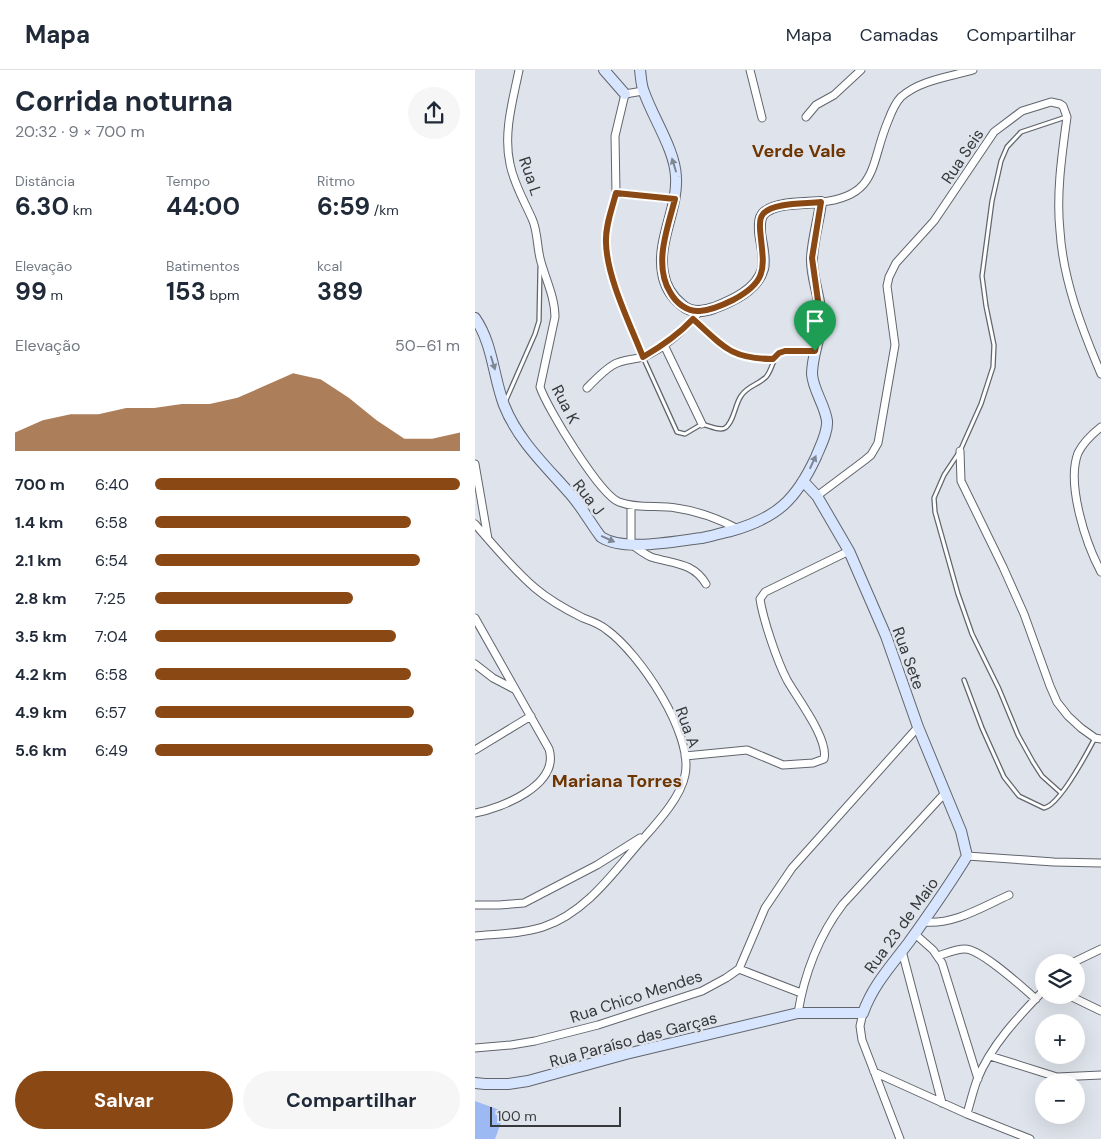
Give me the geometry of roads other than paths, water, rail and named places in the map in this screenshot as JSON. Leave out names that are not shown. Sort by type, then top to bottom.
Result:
[{"type":"street","name":"Rua L","points":[[519,70],[509,122],[508,152],[518,190],[534,224],[540,260]]},
{"type":"street","points":[[604,70],[625,94]]},
{"type":"street","points":[[640,70],[643,91],[660,128],[676,174],[675,199],[664,248],[663,272],[665,283],[683,307],[696,315]]},
{"type":"street","points":[[750,70],[762,118]]},
{"type":"street","points":[[806,117],[816,105],[834,96],[861,70]]},
{"type":"street","points":[[587,388],[613,365],[621,361],[643,357],[680,333],[696,315],[723,305],[743,294],[757,281],[763,270],[764,259],[760,223],[763,214],[769,209],[779,206],[833,201],[851,195],[863,187],[876,160],[885,128],[899,99],[910,90],[923,84],[973,70]]},
{"type":"street","points":[[625,94],[643,91]]},
{"type":"street","points":[[625,94],[615,136],[616,193],[675,199]]},
{"type":"street","name":"Rua Seis","points":[[817,496],[871,455],[878,443],[895,345],[887,286],[889,276],[896,263],[934,221],[994,132],[1022,111],[1051,102],[1063,106],[1067,117]]},
{"type":"street","points":[[1067,117],[1059,194],[1059,232],[1065,266],[1076,307],[1101,374]]},
{"type":"street","points":[[803,481],[819,449],[827,422],[812,374],[821,322],[812,258],[821,202]]},
{"type":"street","name":"Rua K","points":[[540,260],[555,308],[555,317],[540,386],[553,416],[607,493],[617,501],[631,505],[685,510],[712,517],[738,529]]},
{"type":"street","name":"Rua J","points":[[475,318],[484,334],[504,405],[518,431],[538,459],[573,497],[601,537],[613,542],[631,544],[707,537],[738,529],[774,514],[787,503],[803,481]]},
{"type":"street","points":[[664,345],[703,424]]},
{"type":"street","points":[[1101,427],[1085,443],[1074,468],[1075,493],[1086,538],[1101,572]]},
{"type":"street","points":[[960,451],[961,480],[1024,614],[1054,694],[1068,716],[1081,728],[1098,738]]},
{"type":"street","points":[[475,464],[488,539]]},
{"type":"street","name":"Rua Sete","points":[[803,481],[817,496],[849,551],[886,636],[918,727],[961,832],[967,856]]},
{"type":"street","points":[[631,505],[631,544],[645,554],[692,569],[701,576],[706,584]]},
{"type":"street","name":"Rua A","points":[[475,524],[535,588],[581,617],[605,628],[634,656],[660,693],[677,729],[685,756],[686,773],[680,789],[670,805],[607,881],[583,904],[563,918],[542,927],[516,933],[475,936]]},
{"type":"street","points":[[685,756],[747,750],[783,765],[813,763],[824,759],[825,755],[820,737],[787,679],[776,653],[760,599],[765,592],[849,551]]},
{"type":"street","points":[[475,618],[531,716],[549,749],[551,757],[545,774],[537,784],[507,803],[475,813]]},
{"type":"street","points":[[475,664],[493,678],[516,690]]},
{"type":"street","points":[[475,750],[531,716]]},
{"type":"street","points":[[801,993],[739,969],[765,908],[792,868],[918,727]]},
{"type":"street","points":[[798,1013],[801,993],[819,943],[831,919],[944,794]]},
{"type":"street","points":[[475,905],[524,903],[597,865],[646,834]]},
{"type":"street","points":[[967,856],[1101,863]]},
{"type":"street","name":"Rua 23 de Maio","points":[[863,1013],[869,997],[881,977],[924,922],[967,856]]},
{"type":"street","points":[[924,922],[948,921],[1009,895]]},
{"type":"street","points":[[915,934],[938,956],[942,963],[977,1079]]},
{"type":"street","points":[[938,956],[956,950],[966,949],[975,951],[1035,998]]},
{"type":"street","points":[[1085,957],[1101,949]]},
{"type":"street","points":[[902,951],[942,1102]]},
{"type":"street","name":"Rua Chico Mendes","points":[[475,1048],[535,1041],[597,1025],[702,991],[739,969]]},
{"type":"street","points":[[967,1114],[977,1079],[990,1056],[1007,1030],[1035,1000]]},
{"type":"street","points":[[1085,1003],[1101,1011]]},
{"type":"street","name":"Rua Paraíso das Garças","points":[[475,1083],[508,1084],[527,1081],[626,1054],[798,1013],[863,1013]]},
{"type":"street","points":[[863,1013],[861,1026],[862,1040],[900,1139]]},
{"type":"street","points":[[990,1056],[1057,1077],[1101,1075]]},
{"type":"street","points":[[875,1072],[967,1114],[1029,1139]]},
{"type":"lane","points":[[1061,793],[1042,776],[1019,735],[972,634],[958,594],[935,512],[934,498],[944,475],[960,451],[981,404],[995,357],[982,276],[992,201],[1001,161],[1007,147],[1021,132],[1067,117]]},
{"type":"lane","points":[[616,193],[605,241],[616,291],[675,430],[682,434],[703,424],[721,429],[728,425],[745,390],[766,377],[773,359],[779,353],[785,351],[815,351]]},
{"type":"lane","points":[[504,405],[539,321],[540,260]]},
{"type":"lane","points":[[696,315],[734,353],[755,359],[773,359]]},
{"type":"lane","points":[[964,680],[981,728],[1004,777],[1012,789],[1027,802],[1043,808],[1051,804],[1078,770],[1098,738]]},
{"type":"district","name":"Verde Vale","points":[[799,151]]},
{"type":"district","name":"Mariana Torres","points":[[617,781]]}]
